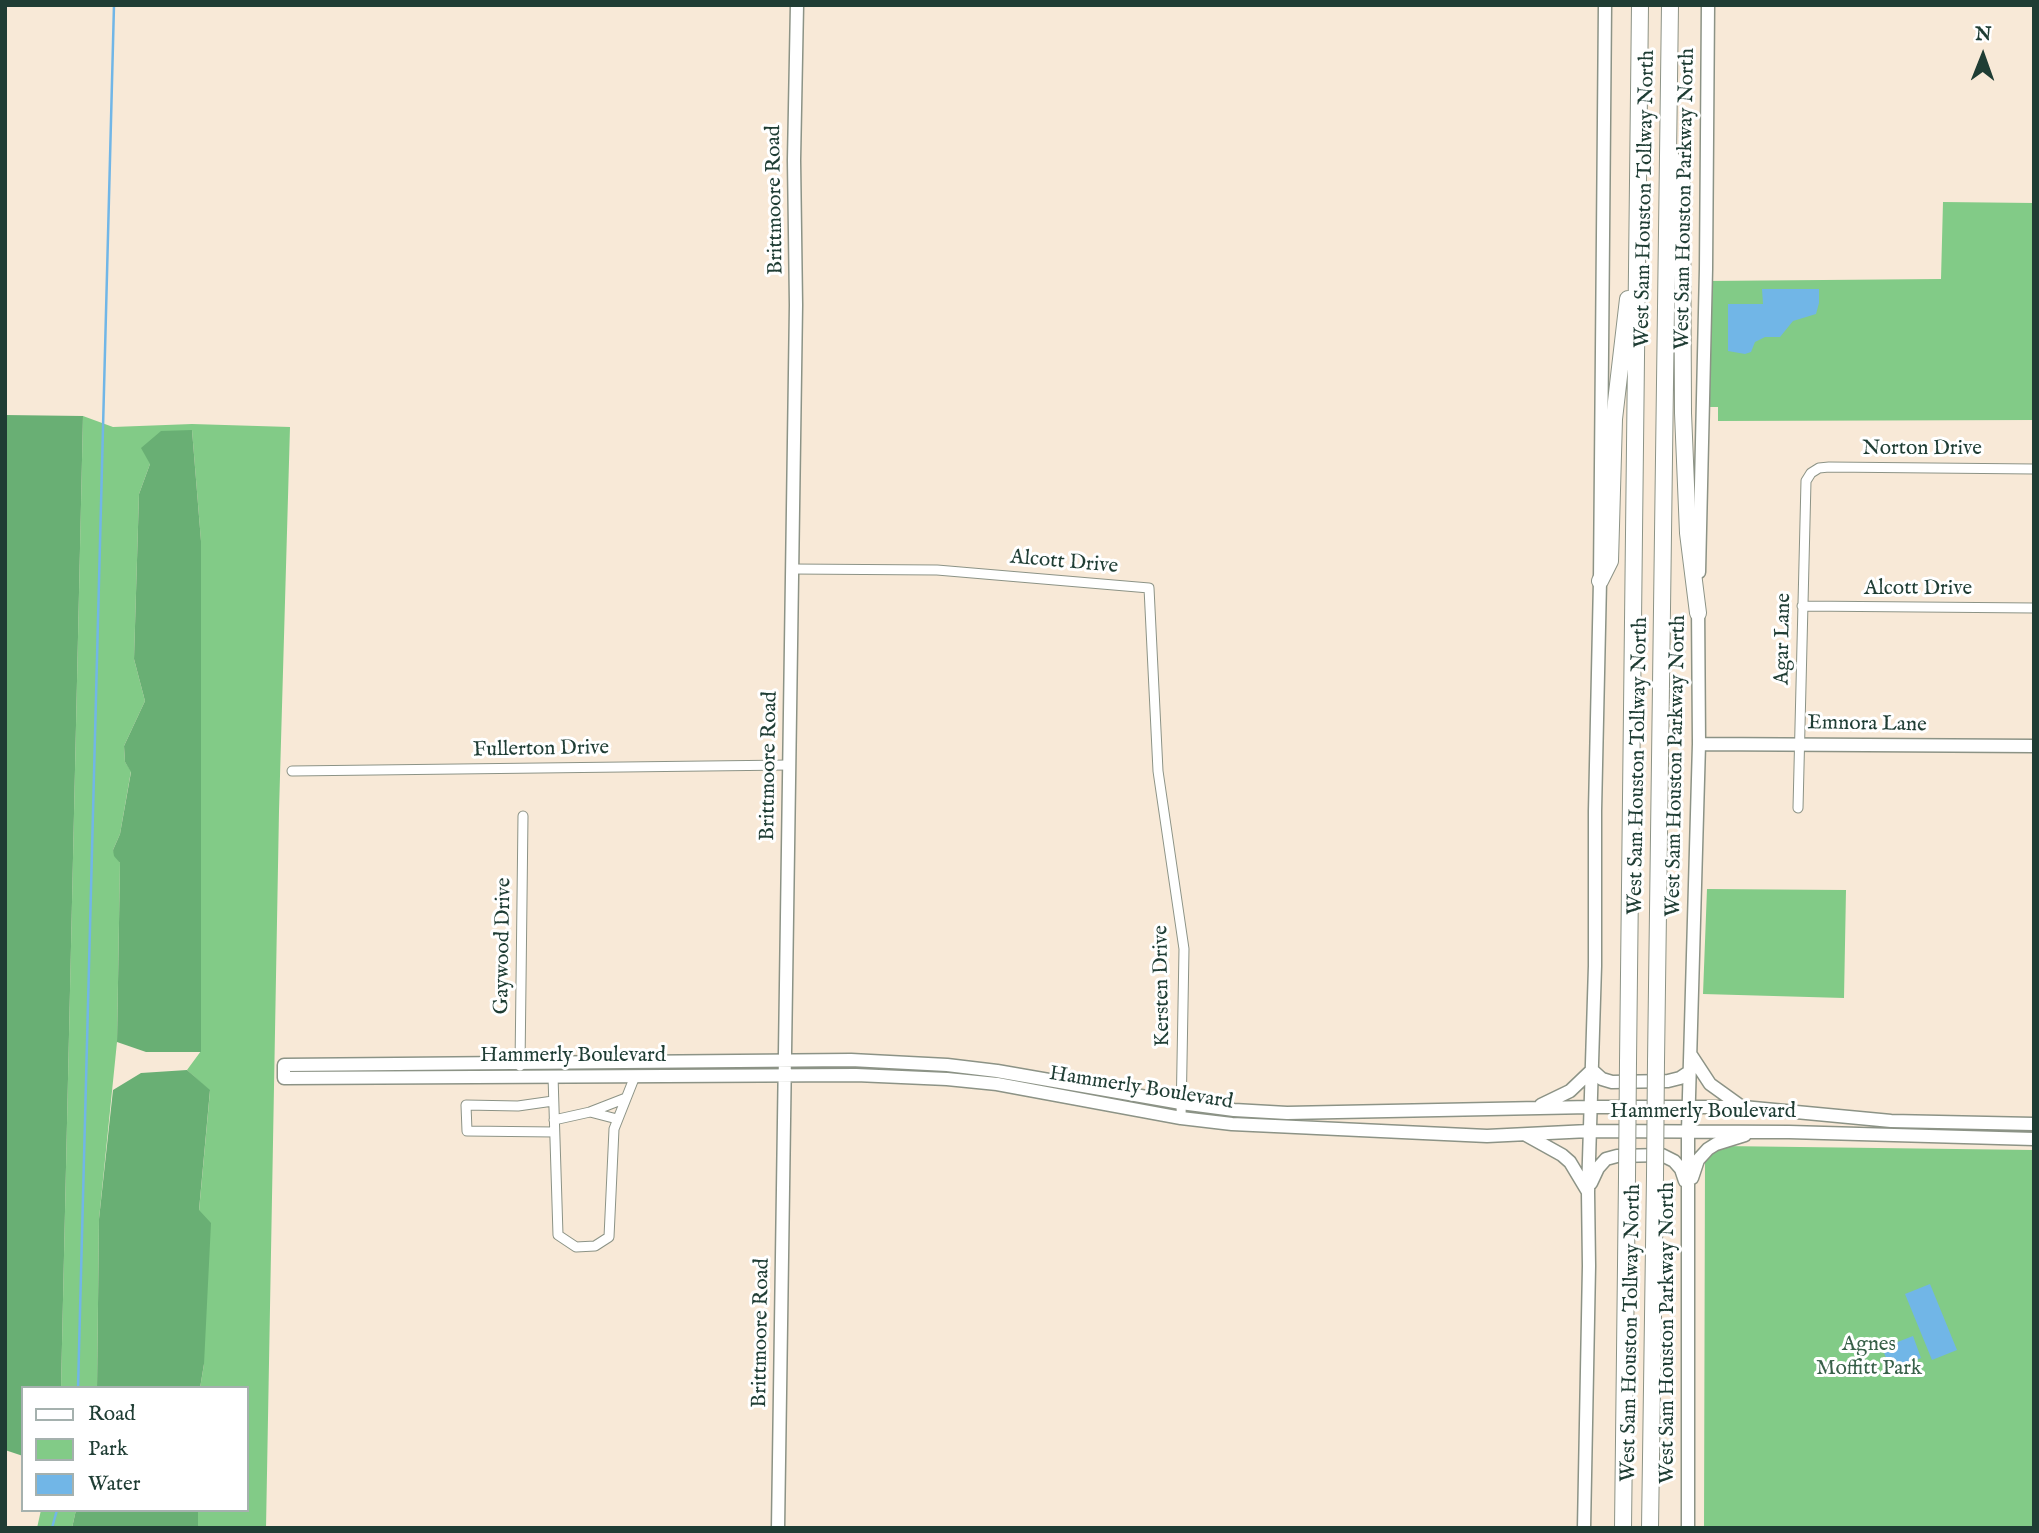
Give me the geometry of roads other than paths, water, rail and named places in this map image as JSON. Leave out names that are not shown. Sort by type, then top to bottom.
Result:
[{"type":"highway","name":"West Sam Houston Tollway North","points":[[1623,1528],[1640,5]]},
{"type":"highway","name":"West Sam Houston Tollway North","points":[[1650,1528],[1670,5]]},
{"type":"highway","points":[[1668,152],[1682,176],[1684,440],[1690,567],[1698,613]]},
{"type":"highway","points":[[1600,581],[1610,561],[1614,419],[1639,202]]},
{"type":"main road","name":"Brittmoore Road","points":[[778,1528],[796,305],[794,160],[797,5]]},
{"type":"main road","points":[[1584,1528],[1600,581],[1605,5]]},
{"type":"main road","name":"West Sam Houston Parkway North","points":[[1688,1528],[1688,1131],[1699,744],[1698,613],[1709,5]]},
{"type":"main road","name":"Emnora Lane","points":[[1699,744],[2034,746]]},
{"type":"main road","points":[[1691,1055],[1710,1084],[1743,1107]]},
{"type":"main road","name":"Hammerly Boulevard","points":[[284,1072],[397,1070],[520,1062],[851,1060],[947,1065],[998,1071],[1181,1103],[1287,1113],[1743,1107],[1891,1121],[2034,1124]]},
{"type":"main road","points":[[615,1076],[617,1062]]},
{"type":"main road","name":"Hammerly Boulevard","points":[[397,1070],[520,1076],[856,1075],[973,1082],[1065,1095],[1181,1118],[1285,1127],[1336,1127],[1486,1136],[1589,1131],[1688,1131],[2034,1139]]},
{"type":"main road","points":[[1592,1070],[1602,1079],[1612,1082],[1668,1082],[1689,1072]]},
{"type":"main road","points":[[1535,1108],[1564,1095],[1592,1070]]},
{"type":"main road","points":[[1688,1188],[1699,1160],[1708,1149],[1716,1144],[1757,1132]]},
{"type":"main road","points":[[1524,1134],[1570,1162],[1588,1192]]},
{"type":"main road","points":[[1588,1192],[1598,1168],[1606,1159],[1617,1156],[1662,1155],[1674,1161],[1681,1169],[1688,1188]]},
{"type":"street","name":"Norton Drive","points":[[1811,473],[1819,468],[1829,467],[2034,469]]},
{"type":"street","name":"Agar Lane","points":[[1798,808],[1804,492],[1811,473]]},
{"type":"street","name":"Alcott Drive","points":[[792,569],[937,570],[1149,589],[1158,771]]},
{"type":"street","name":"Alcott Drive","points":[[1802,606],[2034,608]]},
{"type":"street","name":"Fullerton Drive","points":[[292,771],[789,765]]},
{"type":"street","name":"Kersten Drive","points":[[1158,771],[1184,949],[1181,1118]]},
{"type":"street","name":"Gaywood Drive","points":[[520,1076],[523,816]]},
{"type":"street","points":[[552,1076],[558,1235],[576,1247],[595,1246],[609,1237],[614,1129],[635,1076]]},
{"type":"street","points":[[554,1120],[590,1112],[626,1098]]},
{"type":"street","points":[[553,1101],[518,1106],[466,1105],[467,1131],[554,1132]]},
{"type":"street","points":[[590,1112],[617,1119]]},
{"type":"water","points":[[1762,289],[1819,289],[1816,314],[1793,321],[1780,337],[1765,337],[1755,342],[1751,352],[1745,354],[1728,351],[1728,304],[1763,304]]},
{"type":"water","points":[[1930,1284],[1957,1350],[1932,1360],[1905,1294]]},
{"type":"water","points":[[1913,1336],[1921,1358],[1891,1370],[1882,1348]]},
{"type":"waterway","points":[[78,1386],[114,5]]},
{"type":"waterway","points":[[52,1528],[56,1512]]},
{"type":"park label","name":"Agnes Moffitt Park","points":[[1869,1358]]}]
